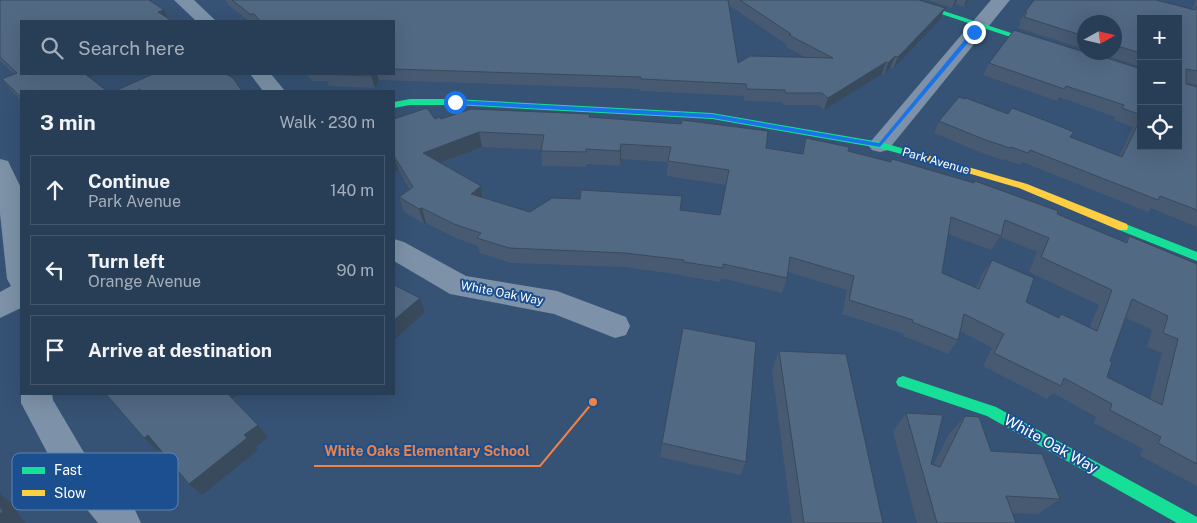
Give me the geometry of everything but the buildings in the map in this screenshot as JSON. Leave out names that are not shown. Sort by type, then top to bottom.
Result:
[{"type":"street","points":[[903,0],[1056,49]]},
{"type":"street","points":[[880,145],[1001,0]]},
{"type":"street","points":[[189,1],[206,20]]},
{"type":"street","points":[[261,75],[273,90]]},
{"type":"street","name":"Park Avenue","points":[[395,105],[410,102],[455,102],[712,116],[880,145],[1023,186],[1197,258]]},
{"type":"street","points":[[0,167],[10,191],[20,271]]},
{"type":"street","name":"White Oak Way","points":[[395,251],[460,286],[558,303],[615,326]]},
{"type":"street","points":[[0,306],[20,295]]},
{"type":"street","name":"White Oak Way","points":[[903,382],[991,410],[1192,523]]},
{"type":"street","points":[[36,395],[37,403],[64,453]]},
{"type":"street","points":[[111,510],[122,523]]},
{"type":"traffic: fast","points":[[903,0],[1047,46]]},
{"type":"traffic: fast","points":[[395,105],[410,102],[455,102],[712,116],[880,145],[916,155]]},
{"type":"traffic: fast","points":[[1123,227],[1197,257]]},
{"type":"traffic: fast","points":[[903,382],[991,411],[1192,523]]},
{"type":"traffic: slow","points":[[916,155],[1023,186],[1123,227]]},
{"type":"place","name":"White Oaks Elementary School","points":[[593,402]]},
{"type":"route","points":[[455,102],[712,116],[880,145],[974,32]]}]
